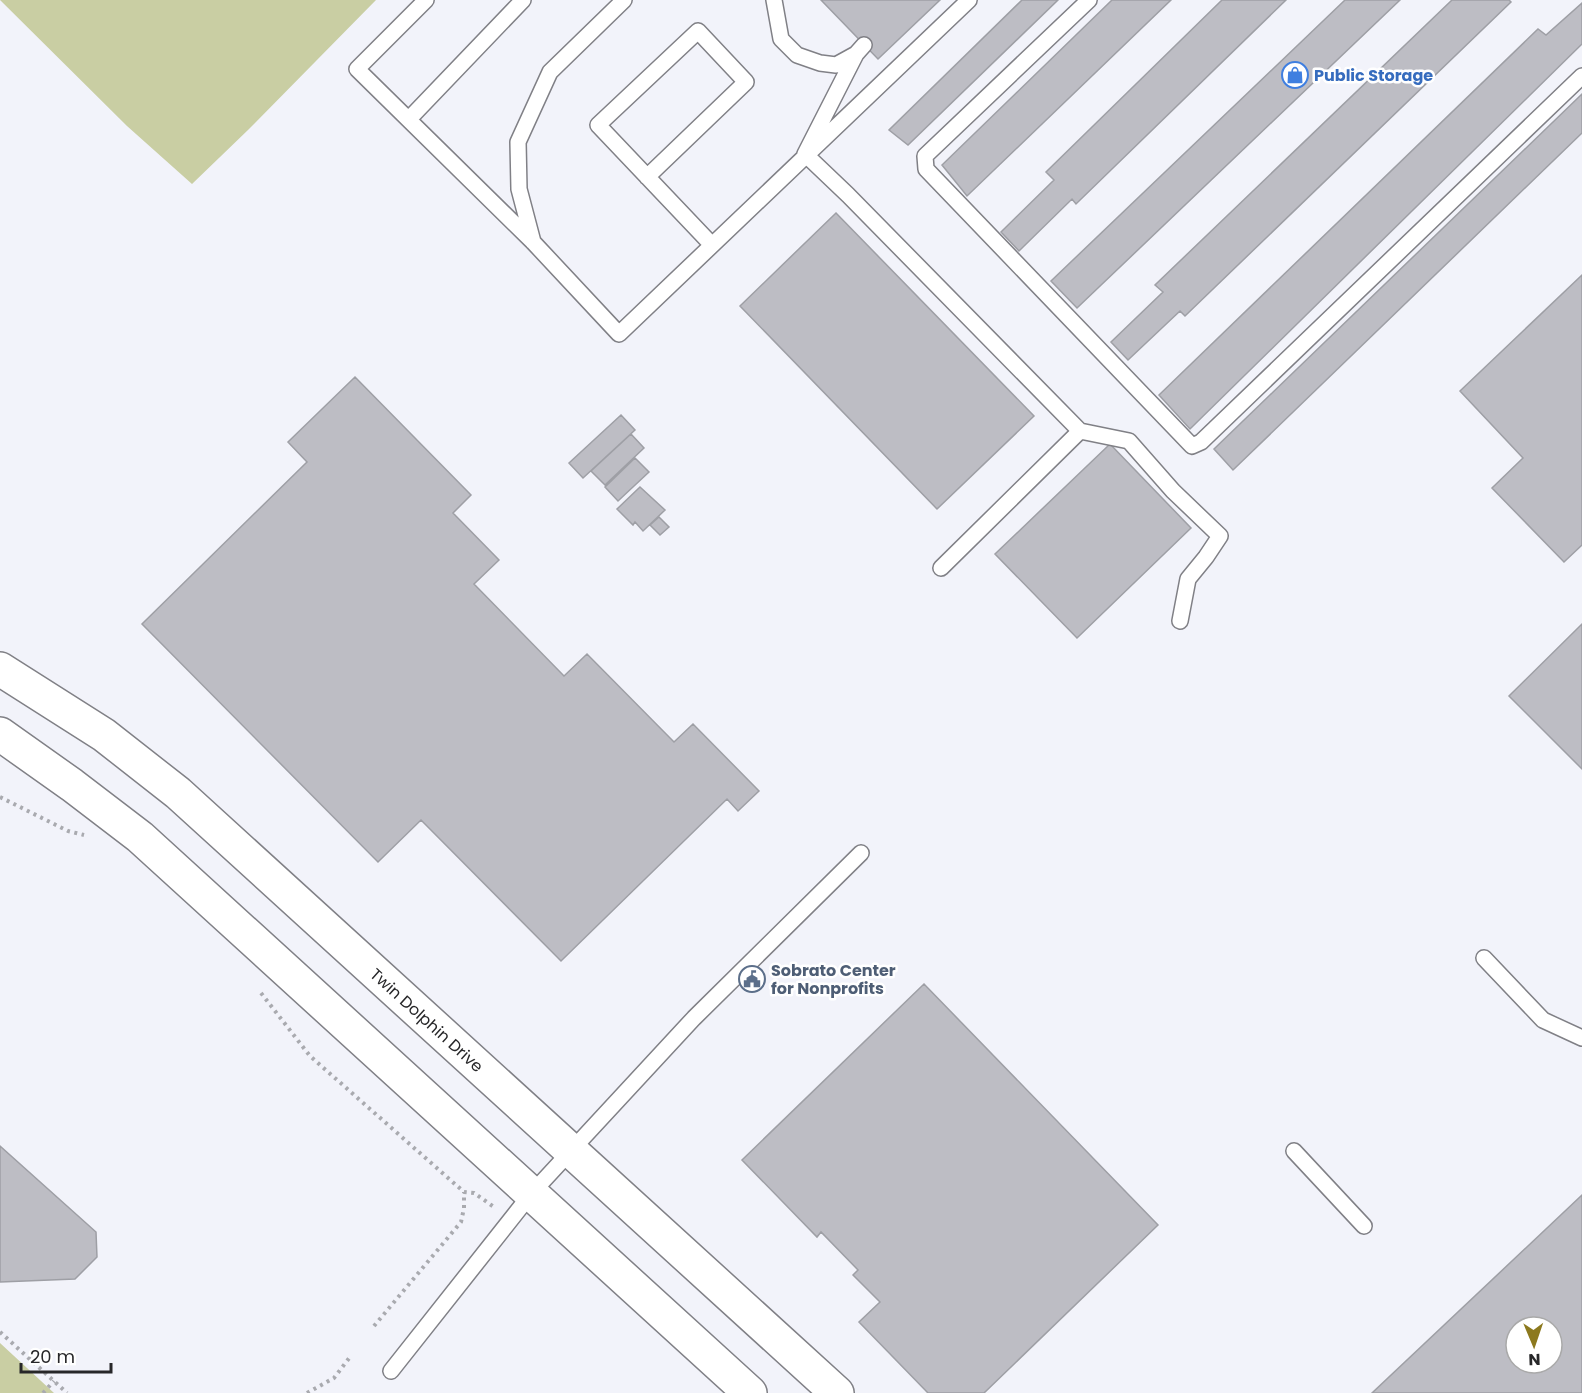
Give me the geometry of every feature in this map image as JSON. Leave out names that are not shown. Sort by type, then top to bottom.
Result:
[{"type":"main road","name":"Twin Dolphin Drive","points":[[0,669],[104,735],[178,793],[837,1393]]},
{"type":"main road","points":[[0,734],[140,837],[750,1393]]},
{"type":"lane","points":[[426,0],[357,69],[533,242],[619,334],[805,154],[969,0]]},
{"type":"lane","points":[[409,119],[523,0]]},
{"type":"lane","points":[[533,242],[519,189],[518,142],[550,72],[624,0]]},
{"type":"lane","points":[[774,0],[781,39],[797,55],[820,63],[836,65],[860,49],[805,154]]},
{"type":"lane","points":[[1089,0],[925,156],[926,169],[1192,446],[1201,442],[1582,76]]},
{"type":"lane","points":[[647,177],[746,82],[698,31],[598,125],[647,177],[712,245]]},
{"type":"lane","points":[[805,154],[1080,431],[1129,441],[1173,491],[1220,536],[1188,579],[1180,621]]},
{"type":"lane","points":[[941,568],[1080,431]]},
{"type":"lane","points":[[392,1371],[531,1194],[694,1018],[861,853]]},
{"type":"lane","points":[[1484,958],[1543,1020],[1582,1038]]},
{"type":"lane","points":[[1294,1151],[1364,1226]]},
{"type":"path","points":[[0,797],[68,831],[87,836]]},
{"type":"path","points":[[261,993],[310,1056],[464,1192],[474,1193]]},
{"type":"path","points":[[374,1326],[461,1222],[464,1192]]},
{"type":"path","points":[[0,1332],[67,1393]]},
{"type":"path","points":[[307,1393],[334,1378],[350,1357]]},
{"type":"path","points":[[44,1393],[54,1381]]},
{"type":"green space","points":[[0,0],[376,0],[192,184],[127,126]]},
{"type":"green space","points":[[0,1343],[54,1393],[0,1393]]},
{"type":"building","points":[[821,0],[940,0],[878,59]]},
{"type":"building","points":[[1022,0],[1058,0],[908,145],[889,130]]},
{"type":"building","points":[[1112,0],[1171,0],[967,196],[942,165]]},
{"type":"building","points":[[1222,0],[1286,0],[1076,204],[1072,199],[1019,251],[1001,232],[1054,180],[1046,172]]},
{"type":"building","points":[[1345,0],[1400,0],[1077,308],[1051,281]]},
{"type":"building","points":[[1452,0],[1509,0],[1511,2],[1185,316],[1180,311],[1128,360],[1111,342],[1163,292],[1155,285]]},
{"type":"building","points":[[1582,3],[1582,44],[1190,429],[1159,395],[1538,29],[1546,35]]},
{"type":"building","points":[[1582,94],[1582,133],[1233,470],[1214,449]]},
{"type":"building","points":[[836,213],[1034,416],[937,509],[740,306]]},
{"type":"building","points":[[1582,275],[1582,545],[1564,562],[1492,488],[1523,458],[1460,391]]},
{"type":"building","points":[[355,377],[471,495],[453,513],[499,560],[474,584],[564,676],[587,654],[674,742],[693,724],[759,791],[738,811],[727,799],[561,961],[421,820],[378,862],[142,624],[307,462],[288,442]]},
{"type":"building","points":[[621,415],[635,430],[583,478],[569,463]]},
{"type":"building","points":[[631,434],[644,448],[605,485],[591,471]]},
{"type":"building","points":[[1110,444],[1191,528],[1077,638],[995,554]]},
{"type":"building","points":[[635,458],[649,472],[618,501],[605,487]]},
{"type":"building","points":[[640,487],[665,510],[643,531],[635,522],[633,525],[617,509]]},
{"type":"building","points":[[659,517],[669,527],[660,535],[650,525]]},
{"type":"building","points":[[1582,624],[1582,769],[1509,696]]},
{"type":"building","points":[[924,984],[1158,1225],[984,1393],[928,1393],[859,1322],[880,1302],[853,1275],[858,1270],[821,1232],[817,1237],[742,1160]]},
{"type":"building","points":[[0,1146],[96,1232],[97,1257],[75,1279],[0,1282]]},
{"type":"building","points":[[1582,1195],[1582,1393],[1372,1393]]},
{"type":"place","name":"Public Storage","points":[[1295,75]]},
{"type":"place","name":"Sobrato Center for Nonprofits","points":[[752,979]]}]
